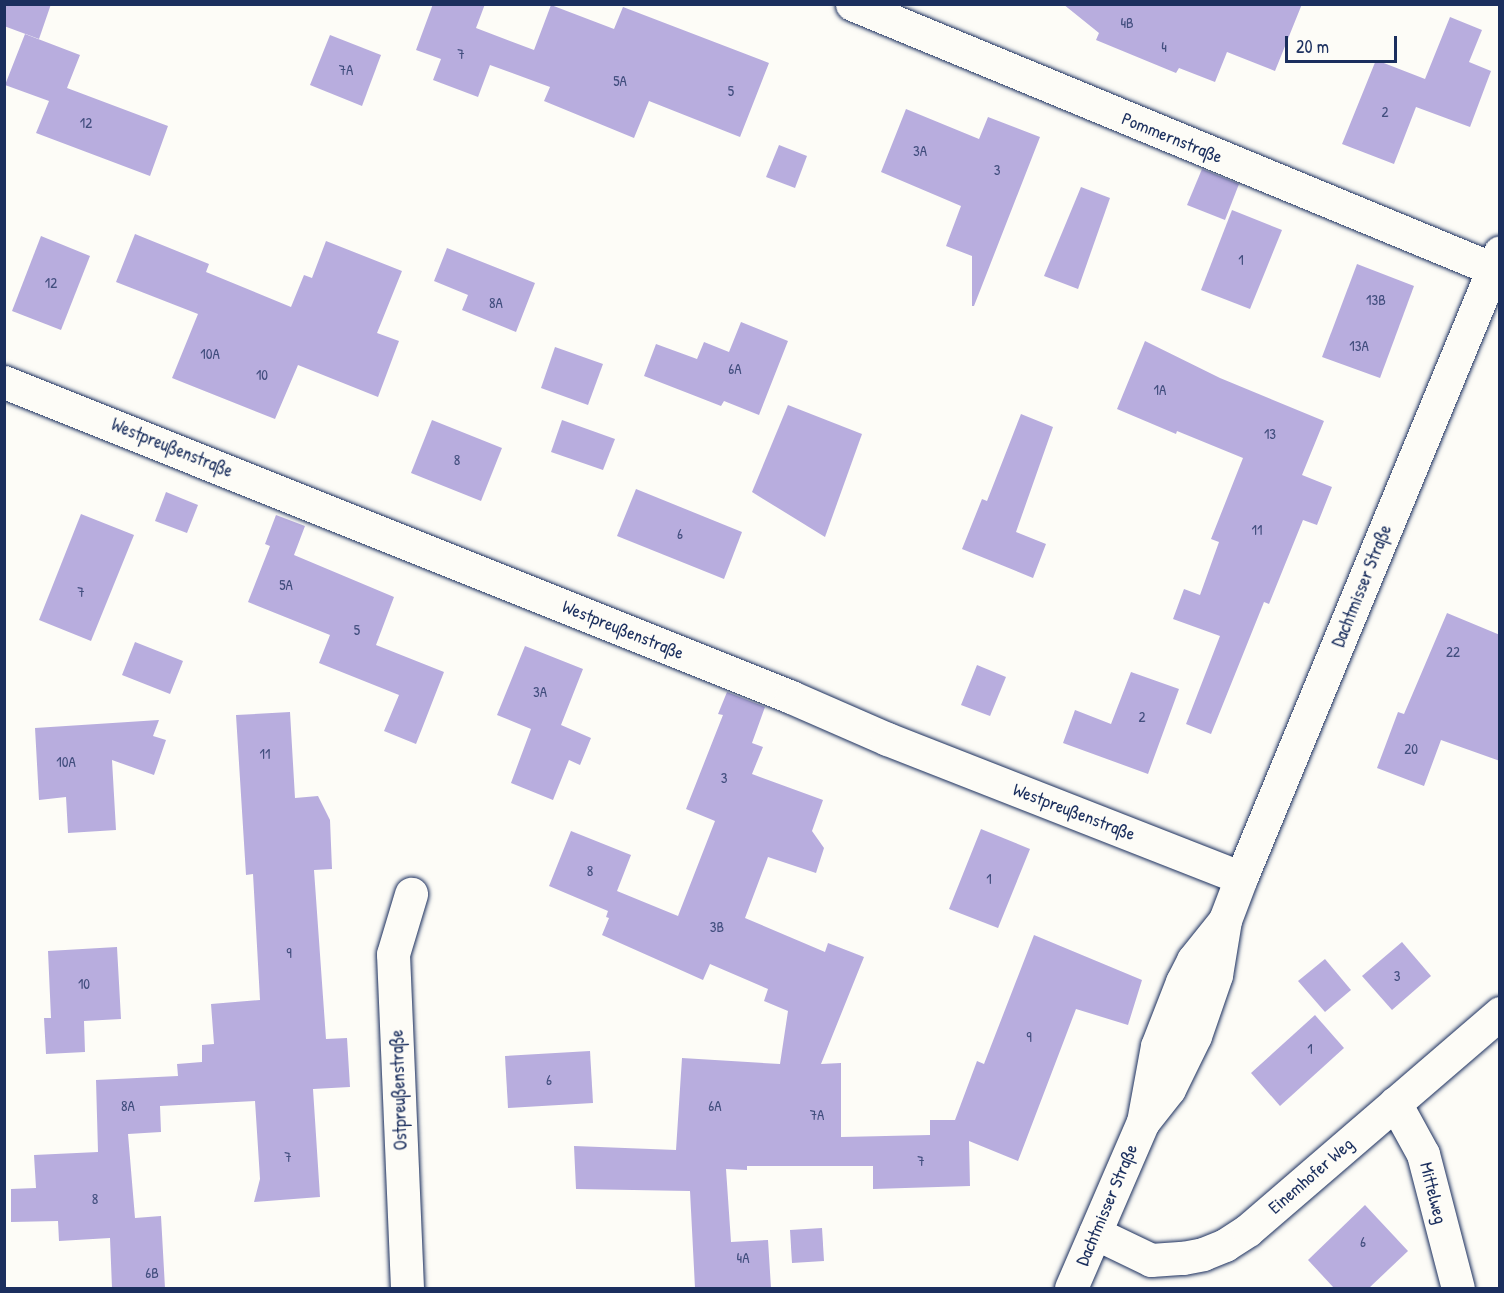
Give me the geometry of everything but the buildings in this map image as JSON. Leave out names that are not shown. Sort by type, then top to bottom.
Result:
[{"type":"street","name":"Pommernstraße","points":[[852,4],[1496,261]]},
{"type":"street","name":"Dachtmisser Straße","points":[[1071,1288],[1143,1122],[1169,1089],[1195,1036],[1220,960],[1225,920],[1241,878],[1496,261]]},
{"type":"street","name":"Westpreußenstraße","points":[[4,382],[790,697],[887,739],[1241,878]]},
{"type":"street","name":"Ostpreußenstraße","points":[[407,1288],[393,954],[411,894]]},
{"type":"street","name":"Einemhofer Weg","points":[[1095,1233],[1151,1260],[1183,1258],[1210,1251],[1248,1230],[1500,1013]]},
{"type":"street","name":"Mittelweg","points":[[1395,1103],[1423,1154],[1458,1288]]}]
